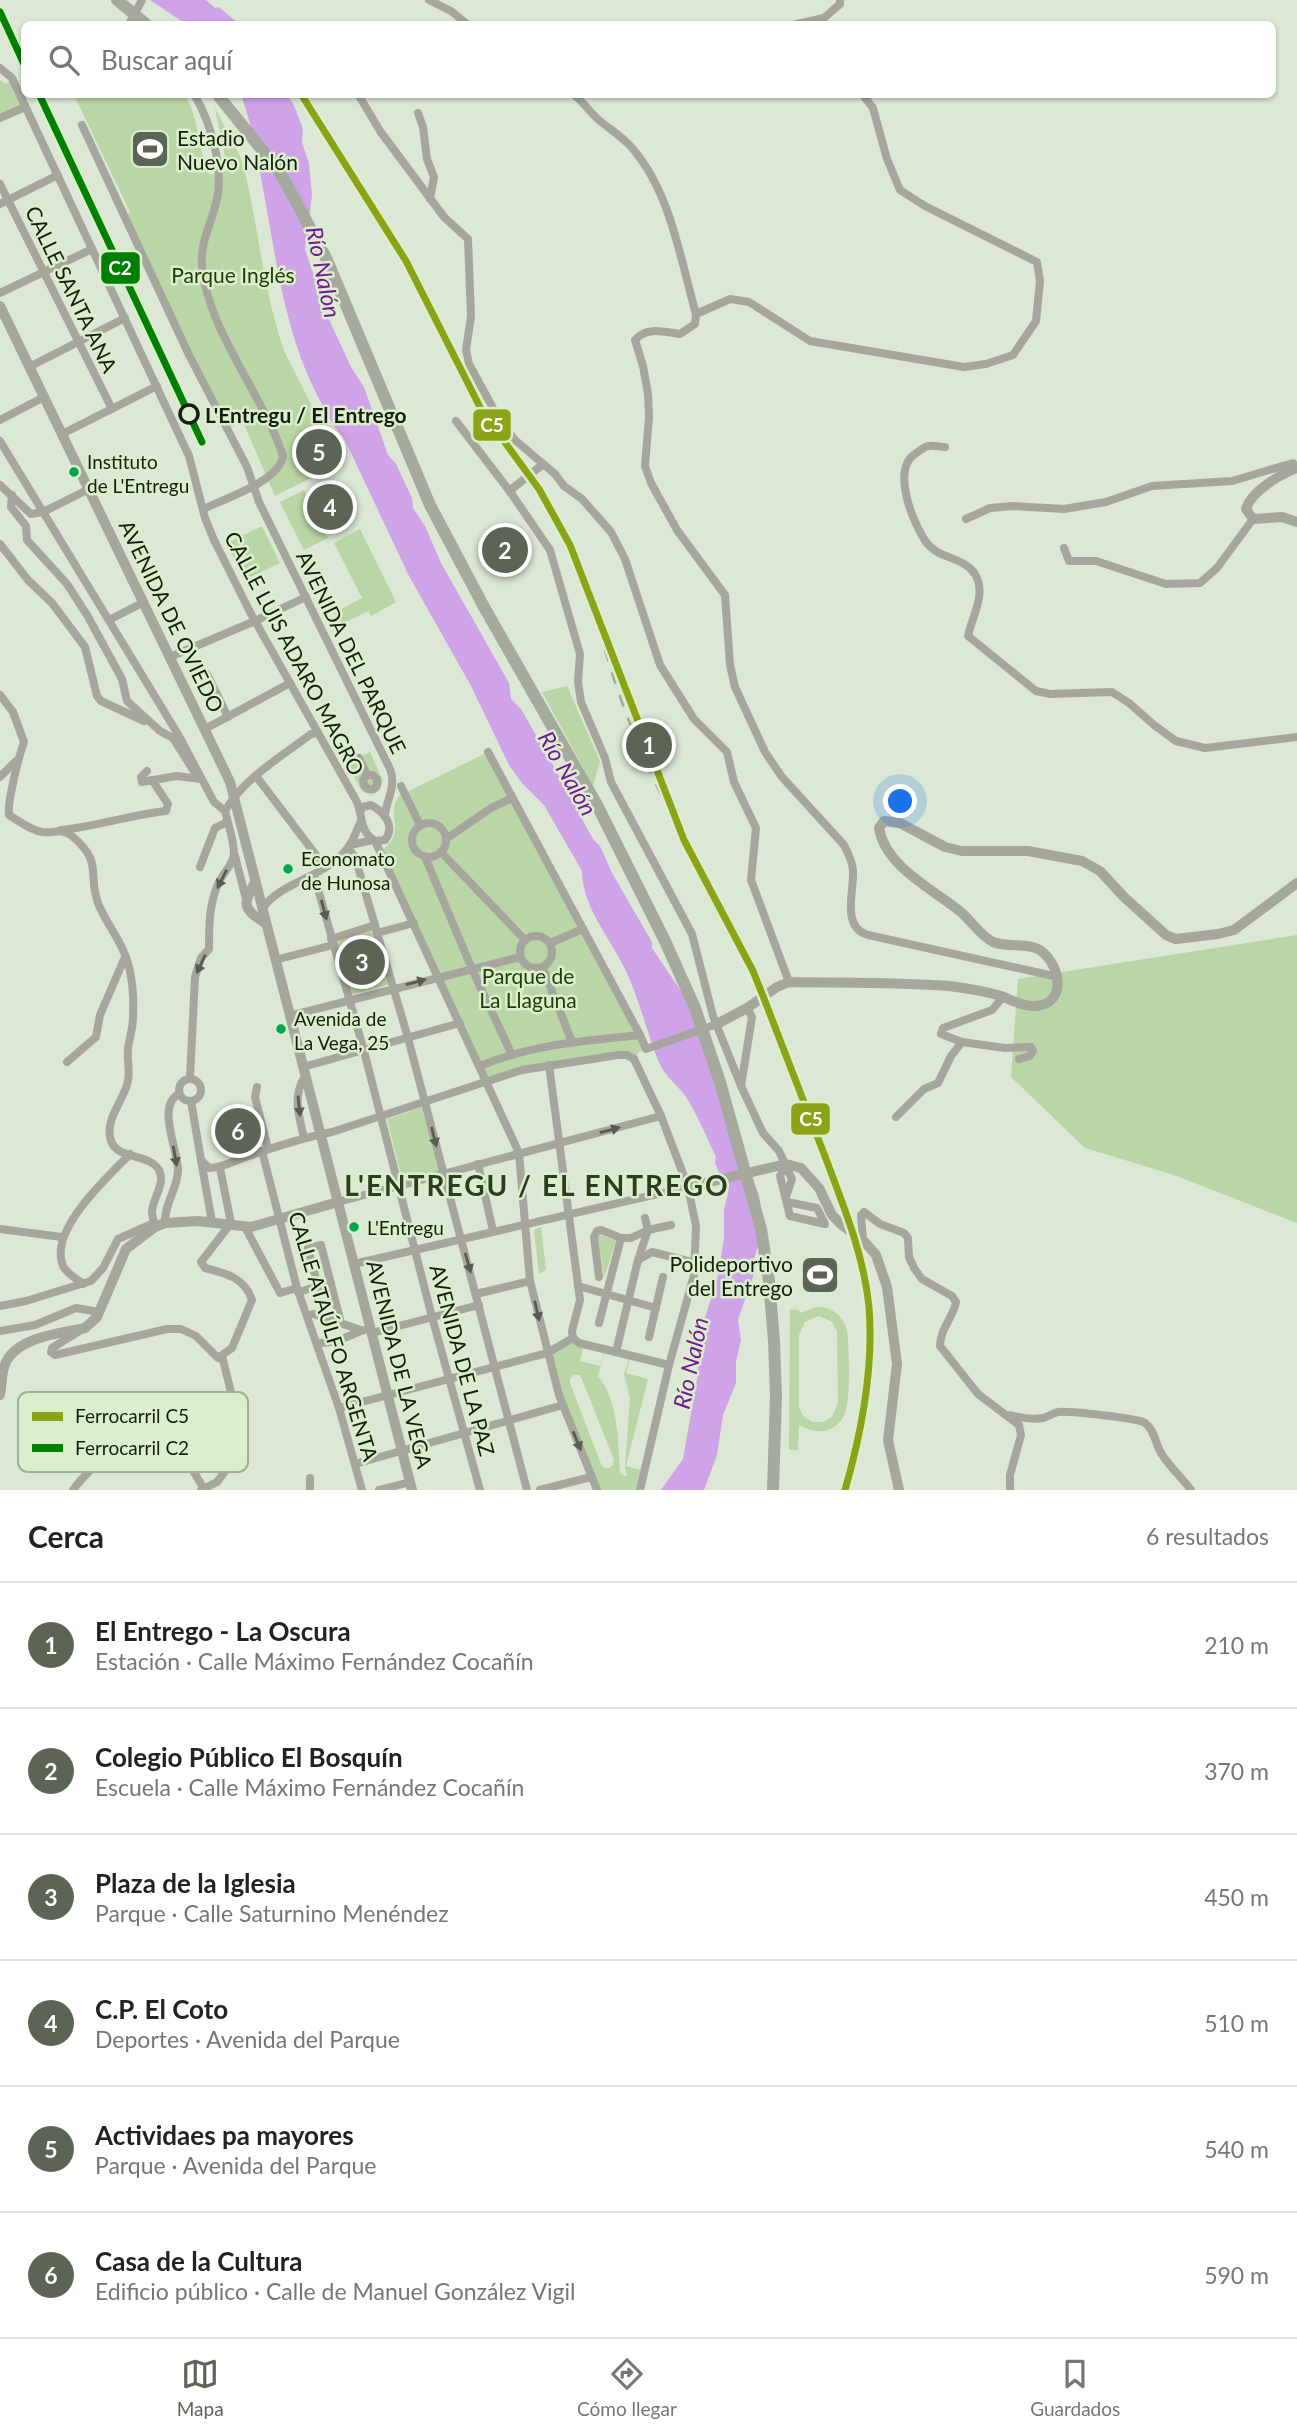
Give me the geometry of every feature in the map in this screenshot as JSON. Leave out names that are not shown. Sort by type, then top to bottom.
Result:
[{"type":"main road","points":[[117,0],[142,21]]},
{"type":"main road","points":[[220,98],[279,171],[327,260],[430,505],[484,607],[597,805],[695,1008],[720,1082],[761,1229],[774,1341],[776,1395],[773,1490]]},
{"type":"street","points":[[130,21],[142,0]]},
{"type":"street","points":[[429,0],[451,11],[463,21]]},
{"type":"street","points":[[810,21],[824,18],[840,4],[840,0]]},
{"type":"street","name":"CALLE LUIS ADARO MAGRO","points":[[0,68],[12,78],[189,456],[205,518],[234,580],[362,809],[367,835],[378,841]]},
{"type":"street","points":[[196,98],[211,137],[218,174],[217,199],[202,246],[204,279],[214,312],[283,456],[279,470],[203,509]]},
{"type":"street","points":[[360,98],[380,131],[430,199],[444,217],[468,239],[471,316],[466,350],[469,364],[500,421],[539,467],[582,499],[611,533],[625,559],[660,665],[694,719],[727,752],[734,782],[756,828],[751,880],[789,982]]},
{"type":"street","points":[[578,98],[597,119],[631,147],[648,168],[664,202],[696,314],[695,324],[680,334],[650,330],[641,332],[635,340],[648,394],[645,466],[650,483],[677,530],[724,594],[730,665],[735,687],[765,752],[782,777],[844,845],[850,856],[853,867],[853,925],[859,933],[1058,977]]},
{"type":"street","points":[[696,314],[730,299],[750,302],[810,341],[835,346],[964,367],[986,365],[1013,355],[1036,321],[1040,281],[1037,262],[925,206],[900,190],[887,159],[873,107],[865,98]]},
{"type":"street","points":[[0,118],[25,107]]},
{"type":"street","points":[[418,113],[423,127],[427,159],[434,177],[430,199]]},
{"type":"street","name":"AVENIDA DEL PARQUE","points":[[82,125],[190,355],[245,462],[259,502],[390,769],[394,784],[388,796],[385,816],[389,828],[378,841],[414,923]]},
{"type":"street","points":[[4,202],[58,175]]},
{"type":"street","name":"CALLE SANTA ANA","points":[[0,184],[4,202],[43,272],[112,409]]},
{"type":"street","points":[[0,293],[92,249]]},
{"type":"street","name":"AVENIDA DE OVIEDO","points":[[0,306],[234,794]]},
{"type":"street","points":[[29,367],[125,318]]},
{"type":"street","points":[[62,434],[157,387]]},
{"type":"street","points":[[0,420],[44,397]]},
{"type":"street","points":[[456,421],[513,489],[550,550],[580,654],[578,682],[581,702],[605,758],[611,782],[692,934],[714,1025],[763,1133],[779,1151],[780,1177],[787,1199]]},
{"type":"street","points":[[0,441],[109,620],[214,802],[225,811],[246,905],[256,911]]},
{"type":"street","points":[[945,447],[927,446],[910,457],[905,471],[906,499],[927,544],[945,556],[961,561],[974,573],[980,587],[977,610],[968,636],[1036,691],[1050,694],[1112,692],[1176,741],[1205,748],[1297,737]]},
{"type":"street","points":[[966,519],[990,508],[1013,506],[1064,509],[1106,502],[1153,486],[1232,481],[1293,463],[1296,468],[1248,502],[1246,509],[1253,519]]},
{"type":"street","points":[[513,489],[539,467]]},
{"type":"street","points":[[0,485],[31,514],[43,512],[89,489]]},
{"type":"street","points":[[12,495],[11,507],[26,526],[27,540],[67,584],[87,615],[122,679],[127,701],[173,738],[201,779]]},
{"type":"street","points":[[1064,548],[1069,561],[1096,561],[1166,584],[1200,583],[1217,568],[1253,519],[1282,517],[1297,522]]},
{"type":"street","points":[[0,544],[28,580],[52,603],[85,647],[97,696],[101,701],[150,722]]},
{"type":"street","points":[[170,657],[190,656],[306,597]]},
{"type":"street","points":[[109,620],[144,602]]},
{"type":"street","points":[[190,656],[207,674],[228,717]]},
{"type":"street","points":[[205,729],[290,683]]},
{"type":"street","points":[[0,695],[13,712],[24,742],[16,761],[14,782],[7,806],[9,815],[32,829],[44,833],[91,827],[118,819],[166,811],[169,809],[168,804],[152,780]]},
{"type":"street","points":[[225,811],[234,794],[311,734],[318,733]]},
{"type":"street","points":[[488,752],[640,1035],[640,1053],[688,1187],[696,1226],[696,1263],[640,1490]]},
{"type":"street","points":[[359,758],[367,775]]},
{"type":"street","points":[[0,777],[16,761]]},
{"type":"street","points":[[147,771],[140,779],[142,782],[177,776],[201,779]]},
{"type":"street","points":[[256,776],[325,867]]},
{"type":"street","points":[[401,786],[420,825]]},
{"type":"street","points":[[234,794],[255,883],[256,911]]},
{"type":"street","points":[[256,911],[268,900],[314,875],[349,846],[362,809],[363,794]]},
{"type":"street","points":[[362,809],[388,796]]},
{"type":"street","points":[[446,839],[439,826],[429,823],[420,825],[413,834],[413,846],[415,851],[425,857],[437,856],[446,839],[512,797]]},
{"type":"street","points":[[362,809],[385,816]]},
{"type":"street","points":[[201,1160],[209,1168],[220,1168],[265,1150],[381,1116],[486,1080],[549,1065],[640,1053],[714,1025],[789,982],[933,985],[972,989],[1027,1005],[1046,1004],[1056,994],[1058,977],[1049,959],[1039,950],[995,943],[963,914],[911,876],[883,841],[879,828],[881,823],[891,820],[939,844],[962,851],[1028,851],[1082,861],[1100,871],[1166,935],[1176,939],[1234,930],[1297,883]]},
{"type":"street","points":[[200,867],[215,828],[228,821]]},
{"type":"street","points":[[61,830],[88,853],[94,865],[97,901],[125,957],[132,990],[133,1020],[128,1050],[128,1080],[124,1094],[115,1108],[110,1130],[111,1142],[118,1151],[149,1160],[160,1171],[162,1182],[152,1212],[158,1224]]},
{"type":"street","points":[[349,846],[378,841]]},
{"type":"street","points":[[349,846],[355,857],[408,1038],[527,1490]]},
{"type":"street","points":[[441,852],[525,940]]},
{"type":"street","points":[[190,1078],[195,977],[201,958],[209,949],[209,915],[213,899],[219,881],[233,861],[234,853]]},
{"type":"street","points":[[425,857],[511,1053]]},
{"type":"street","name":"AVENIDA DE LA PAZ","points":[[314,875],[364,1051],[432,1317],[480,1490]]},
{"type":"street","points":[[246,899],[255,883]]},
{"type":"street","name":"AVENIDA DE LA VEGA","points":[[256,911],[265,923],[275,960],[354,1264],[368,1330],[411,1486]]},
{"type":"street","points":[[275,960],[376,929],[414,923],[519,1153],[530,1281],[563,1405],[597,1490]]},
{"type":"street","points":[[550,943],[583,929]]},
{"type":"street","points":[[538,936],[550,943],[553,954],[543,968],[527,966],[520,957],[520,948],[525,940],[538,936]]},
{"type":"street","points":[[67,1062],[96,1037],[100,1015],[125,957]]},
{"type":"street","points":[[289,1016],[520,957]]},
{"type":"street","points":[[543,968],[572,1042]]},
{"type":"street","points":[[1003,997],[992,1010],[943,1028],[941,1034],[962,1042],[1005,1048],[1031,1047],[1033,1051],[1030,1056],[1019,1059]]},
{"type":"street","points":[[741,1086],[752,1017],[747,1007]]},
{"type":"street","points":[[304,1138],[296,1100],[304,1072],[460,1023]]},
{"type":"street","points":[[480,1066],[511,1053],[572,1042],[640,1035]]},
{"type":"street","points":[[896,1117],[924,1090],[938,1083],[951,1056],[962,1042]]},
{"type":"street","points":[[549,1065],[580,1300],[572,1331],[573,1338],[579,1343],[669,1365]]},
{"type":"street","points":[[190,1078],[198,1082],[201,1090],[198,1098],[191,1101],[185,1100],[178,1090],[182,1082],[190,1078]]},
{"type":"street","name":"CALLE ATAÚLFO ARGENTA","points":[[257,1087],[255,1097],[265,1150],[297,1290],[339,1408],[362,1490]]},
{"type":"street","points":[[179,1094],[173,1097],[167,1108],[178,1170],[166,1210],[158,1224],[126,1249],[99,1312],[85,1328],[52,1348],[51,1352],[55,1355],[167,1329],[181,1329],[196,1336],[218,1358],[232,1348],[252,1300],[239,1279],[226,1272],[205,1268],[201,1262],[231,1223],[220,1168]]},
{"type":"street","points":[[191,1101],[212,1222]]},
{"type":"street","points":[[0,1306],[26,1301],[90,1281],[103,1268],[118,1239],[158,1224],[212,1222],[245,1227],[661,1116]]},
{"type":"street","points":[[83,1284],[64,1268],[61,1255],[62,1237],[90,1195],[130,1154]]},
{"type":"street","points":[[478,1164],[493,1231]]},
{"type":"street","points":[[354,1264],[780,1165],[801,1168],[824,1198],[832,1215],[860,1237],[876,1255],[887,1287],[897,1364],[888,1440],[899,1490]]},
{"type":"street","points":[[860,1237],[861,1215],[864,1212],[880,1224],[904,1233],[908,1238],[909,1257],[922,1279],[956,1302],[940,1337],[940,1346],[978,1394],[1019,1425],[1021,1435],[1010,1475],[1010,1490]]},
{"type":"street","points":[[616,1352],[648,1230],[645,1218]]},
{"type":"street","points":[[599,1277],[594,1235],[601,1230],[621,1238],[631,1238],[648,1230],[671,1225]]},
{"type":"street","points":[[245,1227],[281,1293],[331,1283]]},
{"type":"street","points":[[0,1229],[62,1237]]},
{"type":"street","points":[[599,1323],[621,1238]]},
{"type":"street","points":[[318,1287],[308,1248],[321,1245],[341,1323]]},
{"type":"street","points":[[638,1260],[652,1252],[696,1263]]},
{"type":"street","points":[[649,1337],[663,1277]]},
{"type":"street","points":[[476,1294],[530,1281]]},
{"type":"street","points":[[578,1286],[656,1307]]},
{"type":"street","points":[[317,1343],[479,1305]]},
{"type":"street","points":[[0,1331],[35,1325],[76,1308],[99,1312]]},
{"type":"street","points":[[307,1316],[313,1314],[368,1330]]},
{"type":"street","points":[[0,1395],[5,1364],[12,1354],[28,1343],[85,1328]]},
{"type":"street","points":[[339,1408],[547,1353],[573,1338]]},
{"type":"street","points":[[222,1356],[231,1392]]},
{"type":"street","points":[[355,1464],[563,1405]]},
{"type":"street","points":[[1007,1415],[1026,1419],[1043,1418],[1059,1412],[1085,1413],[1111,1418],[1132,1418],[1145,1423],[1156,1438],[1161,1454],[1191,1490]]},
{"type":"street","points":[[73,1490],[86,1472]]},
{"type":"street","points":[[192,1472],[202,1489],[217,1482],[224,1472]]},
{"type":"street","points":[[540,1490],[591,1477]]},
{"type":"street","points":[[310,1478],[310,1490]]},
{"type":"street","points":[[379,1490],[411,1486]]},
{"type":"green space","points":[[12,78],[25,107],[0,118],[0,80],[6,84]]},
{"type":"green space","name":"Parque Inglés","points":[[75,98],[186,98],[209,174],[228,171],[215,108],[240,156],[245,172],[267,286],[285,353],[341,463],[275,496],[243,422],[228,428],[124,215],[130,212]]},
{"type":"green space","points":[[304,490],[328,538],[304,550],[280,502]]},
{"type":"green space","points":[[262,526],[280,563],[244,580],[227,543]]},
{"type":"green space","points":[[360,529],[396,602],[371,616],[368,611],[340,625],[334,613],[362,598],[334,543]]},
{"type":"green space","points":[[567,686],[600,761],[593,786],[542,692]]},
{"type":"green space","points":[[370,752],[383,781],[380,790],[371,795],[362,791],[347,764]]},
{"type":"green space","name":"Parque de La Llaguna","points":[[488,752],[646,1049],[639,1052],[634,1059],[627,1055],[486,1080],[381,851],[394,837],[394,811],[399,796]]},
{"type":"green space","points":[[374,929],[390,984],[351,995],[335,939]]},
{"type":"green space","points":[[1297,935],[1297,1223],[1174,1175],[1085,1148],[1011,1077],[1018,979]]},
{"type":"green space","points":[[423,1108],[440,1171],[403,1183],[387,1119]]},
{"type":"green space","points":[[541,1227],[546,1270],[539,1274],[534,1230]]},
{"type":"green space","points":[[601,1235],[616,1241],[604,1278],[598,1237]]},
{"type":"green space","points":[[822,1307],[836,1312],[842,1320],[848,1338],[848,1397],[845,1413],[837,1425],[825,1431],[818,1431],[799,1425],[798,1450],[789,1450],[790,1309],[799,1310],[800,1313]],"holes":[[[819,1316],[832,1322],[837,1331],[838,1403],[832,1417],[823,1422],[813,1422],[804,1417],[799,1408],[799,1335],[805,1322]]]},
{"type":"green space","points":[[573,1338],[584,1344],[580,1361],[600,1366],[605,1350],[631,1356],[626,1373],[648,1379],[626,1466],[644,1471],[640,1490],[597,1490],[547,1353]],"holes":[[[605,1350],[630,1356],[624,1374],[630,1398],[625,1467],[627,1477],[620,1473],[614,1410],[598,1376]],[[579,1375],[582,1379],[614,1460],[609,1468],[604,1468],[601,1464],[570,1383],[570,1378]]]},
{"type":"shaded area","points":[[150,0],[206,0],[235,21],[182,21]]},
{"type":"shaded area","name":"Río Nalón","points":[[242,98],[289,98],[293,103],[303,129],[302,142],[309,164],[312,195],[305,249],[326,313],[351,367],[364,387],[388,455],[396,464],[412,498],[413,508],[509,683],[511,699],[521,709],[558,774],[571,790],[580,815],[600,846],[612,873],[652,942],[652,948],[685,997],[759,1195],[764,1227],[752,1265],[754,1274],[738,1320],[741,1340],[736,1362],[736,1383],[723,1415],[717,1455],[704,1490],[661,1490],[683,1459],[697,1379],[702,1326],[717,1281],[728,1193],[715,1163],[716,1157],[693,1109],[658,1060],[630,980],[587,897],[582,871],[544,805],[509,765],[471,686],[409,576],[344,438],[328,417],[305,369],[282,293]]},
{"type":"railway","points":[[202,442],[205,447]]},
{"type":"railway","points":[[593,603],[609,664],[630,724],[655,783],[684,840]]},
{"type":"rail line","name":"C2","points":[[0,12],[21,58]]},
{"type":"rail line","name":"C2","points":[[41,98],[202,442]]},
{"type":"rail line","name":"C5","points":[[304,98],[406,261],[482,411],[539,489],[570,545],[684,840],[753,971],[763,996],[846,1213],[866,1288],[870,1330],[868,1377],[857,1445],[845,1490]]},
{"type":"place","name":"Estadio Nuevo Nalón","points":[[150,149]]},
{"type":"place","name":"L'Entregu / El Entrego","points":[[189,414]]},
{"type":"place","name":"Actividaes pa mayores","points":[[319,452]]},
{"type":"place","name":"Instituto de L'Entregu","points":[[74,472]]},
{"type":"place","name":"C.P. El Coto","points":[[330,507]]},
{"type":"place","name":"Colegio Público El Bosquín","points":[[505,550]]},
{"type":"place","name":"El Entrego - La Oscura","points":[[649,745]]},
{"type":"place","name":"Economato de Hunosa","points":[[288,869]]},
{"type":"place","name":"Plaza de la Iglesia","points":[[362,962]]},
{"type":"place","name":"Avenida de La Vega, 25","points":[[281,1029]]},
{"type":"place","name":"Casa de la Cultura","points":[[238,1131]]},
{"type":"place","name":"L'Entregu","points":[[354,1227]]},
{"type":"place","name":"Polideportivo del Entrego","points":[[820,1275]]},
{"type":"district","name":"L'ENTREGU / EL ENTREGO","points":[[537,1185]]}]
